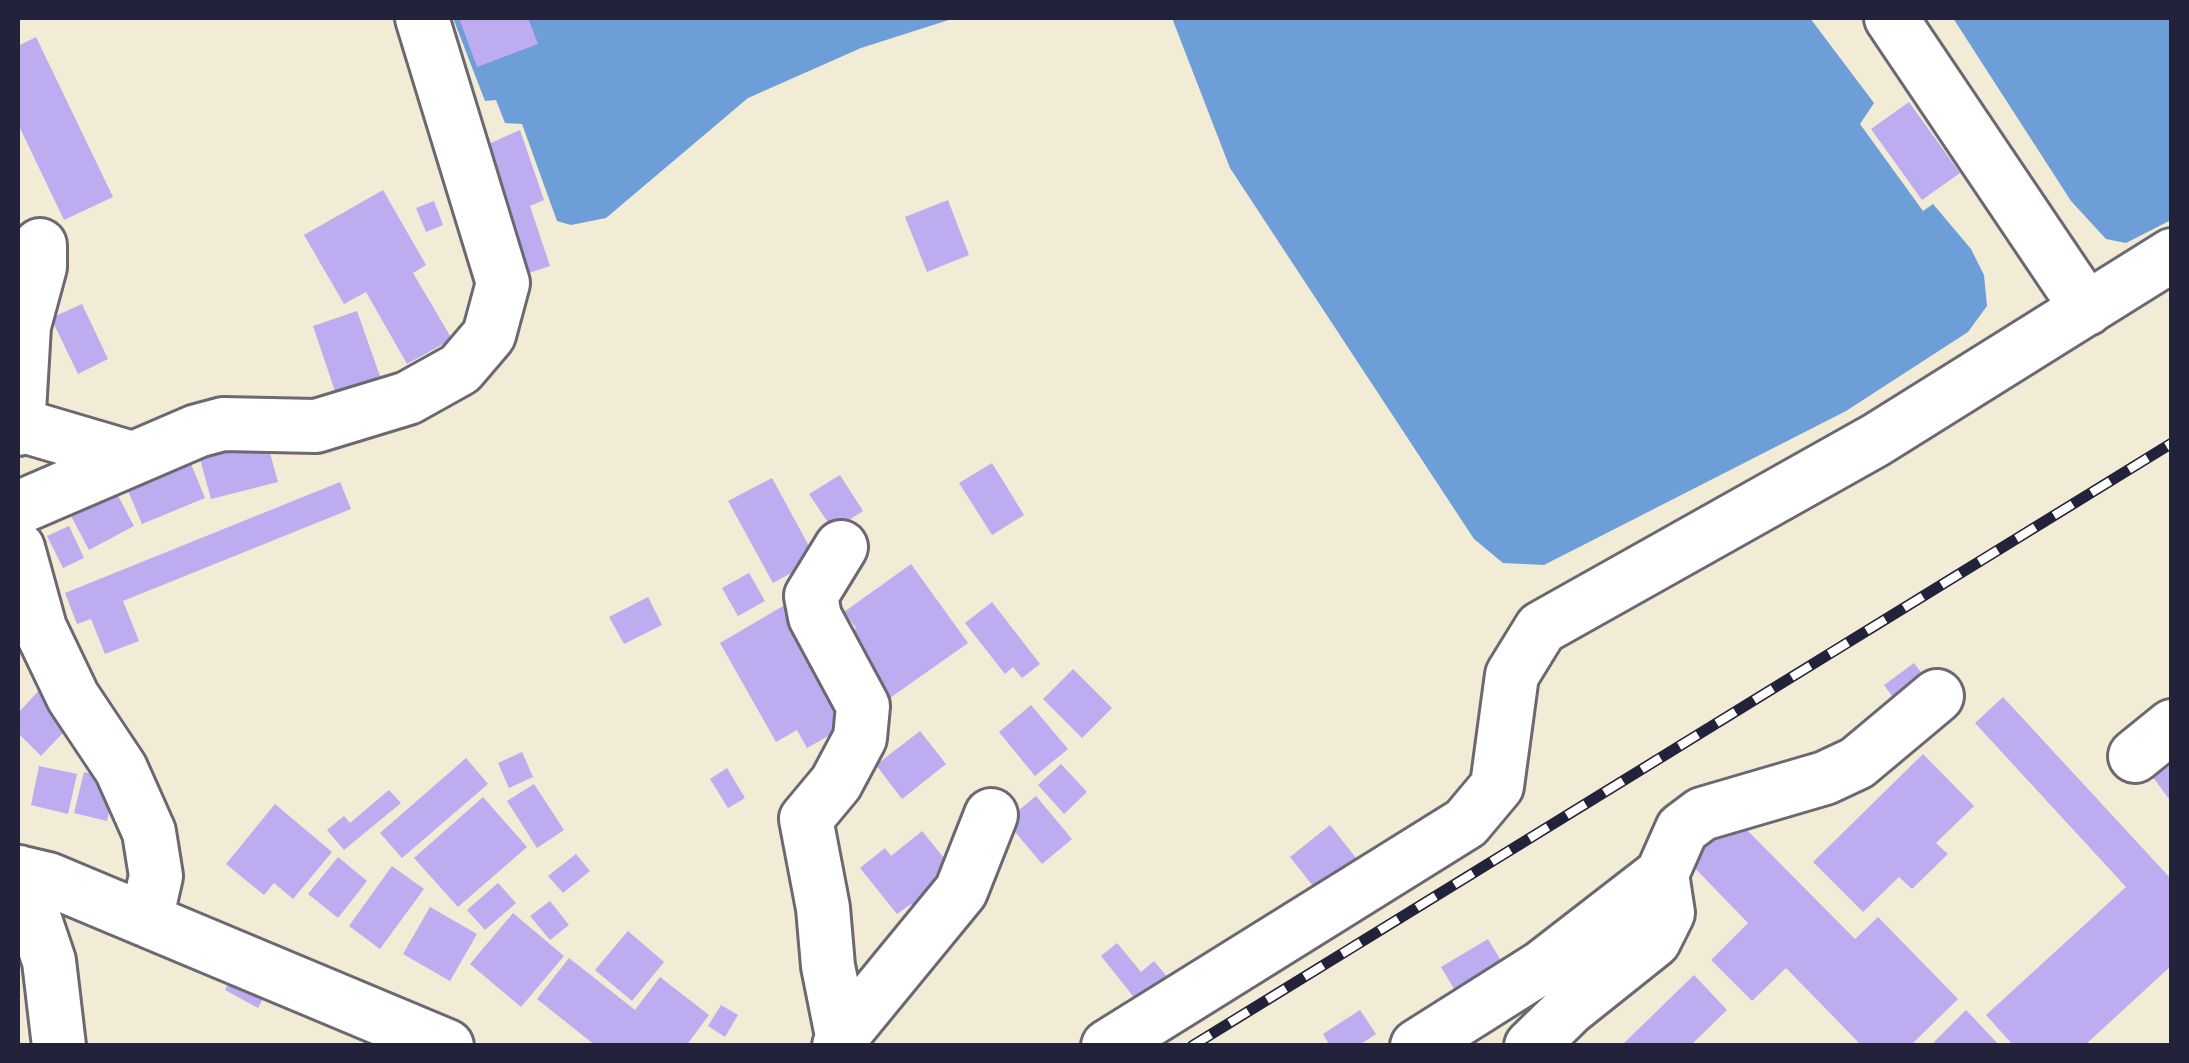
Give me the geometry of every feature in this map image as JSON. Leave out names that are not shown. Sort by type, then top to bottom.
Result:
[{"type":"street","points":[[18,508],[132,458],[223,424],[316,426],[408,398],[460,369],[489,335],[503,283],[422,18]]},
{"type":"street","points":[[1890,18],[2086,308]]},
{"type":"street","points":[[40,245],[40,268],[24,326],[19,427],[132,458]]},
{"type":"street","points":[[1108,1046],[1466,823],[1498,786],[1512,675],[1542,628],[1876,440],[2172,255]]},
{"type":"street","points":[[840,1041],[806,818],[836,782],[860,738],[862,706],[815,616],[811,596],[841,547]]},
{"type":"street","points":[[18,548],[40,628],[73,697],[121,768],[149,832],[156,876],[146,920]]},
{"type":"street","points":[[1416,1046],[1542,968],[1662,874],[1682,828],[1702,814],[1825,778],[1858,763],[1937,696]]},
{"type":"street","points":[[840,1041],[960,891],[991,814]]},
{"type":"street","points":[[18,872],[146,920],[446,1046]]},
{"type":"street","points":[[18,872],[49,962],[59,1046]]},
{"type":"street","points":[[1531,1046],[1570,1008],[1654,941],[1668,913],[1662,874]]},
{"type":"water","points":[[453,18],[955,18],[861,48],[748,98],[606,218],[571,225],[557,221],[522,124],[505,123],[496,100],[485,101]]},
{"type":"water","points":[[1172,18],[1810,18],[1874,103],[1860,124],[1923,211],[1933,204],[1971,249],[1984,275],[1987,306],[1968,332],[1846,411],[1544,565],[1503,563],[1474,539],[1230,168]]},
{"type":"water","points":[[1953,18],[2171,18],[2171,220],[2126,243],[2106,239],[2071,201]]},
{"type":"building","points":[[459,18],[528,18],[538,44],[477,67]]},
{"type":"building","points":[[36,37],[113,197],[64,220],[18,124],[18,46]]},
{"type":"building","points":[[1909,102],[1960,173],[1922,200],[1871,129]]},
{"type":"building","points":[[520,130],[544,200],[530,206],[550,266],[511,279],[475,150]]},
{"type":"building","points":[[383,190],[426,265],[413,273],[452,339],[407,364],[366,292],[344,304],[304,235]]},
{"type":"building","points":[[948,200],[969,255],[927,272],[905,217]]},
{"type":"building","points":[[434,201],[443,225],[426,232],[416,208]]},
{"type":"building","points":[[82,304],[108,359],[78,374],[51,318]]},
{"type":"building","points":[[357,311],[387,396],[342,412],[313,326]]},
{"type":"building","points":[[267,442],[278,482],[211,499],[200,459]]},
{"type":"building","points":[[992,463],[1024,515],[992,535],[959,483]]},
{"type":"building","points":[[191,464],[205,498],[142,524],[128,491]]},
{"type":"building","points":[[840,475],[863,511],[833,530],[809,494]]},
{"type":"building","points":[[772,478],[816,559],[773,583],[728,501]]},
{"type":"building","points":[[340,482],[351,509],[123,601],[139,641],[105,654],[91,619],[77,624],[65,593]]},
{"type":"building","points":[[115,490],[134,526],[89,550],[70,514]]},
{"type":"building","points":[[69,526],[84,558],[63,568],[47,536]]},
{"type":"building","points":[[911,564],[968,643],[890,698],[845,636],[856,628],[844,612]]},
{"type":"building","points":[[749,573],[765,601],[738,616],[722,588]]},
{"type":"building","points":[[648,597],[662,625],[624,644],[609,617]]},
{"type":"building","points":[[795,599],[844,727],[807,748],[797,730],[776,742],[720,643]]},
{"type":"building","points":[[992,602],[1040,664],[1022,678],[1013,667],[1005,674],[965,623]]},
{"type":"building","points":[[1914,663],[1933,688],[1903,711],[1884,685]]},
{"type":"building","points":[[1073,669],[1112,708],[1082,738],[1043,699]]},
{"type":"building","points":[[43,686],[77,718],[41,756],[18,733],[18,713]]},
{"type":"building","points":[[2003,697],[2172,880],[2172,965],[2084,1046],[2014,1046],[1986,1015],[2126,887],[1975,723]]},
{"type":"building","points":[[1031,705],[1068,749],[1035,776],[999,732]]},
{"type":"building","points":[[920,731],[946,764],[902,799],[876,765]]},
{"type":"building","points":[[2157,749],[2172,769],[2172,803],[2141,761]]},
{"type":"building","points":[[522,752],[533,777],[509,788],[498,763]]},
{"type":"building","points":[[1923,754],[1974,806],[1936,843],[1948,854],[1912,889],[1899,877],[1863,912],[1813,862]]},
{"type":"building","points":[[466,758],[488,784],[402,858],[380,833]]},
{"type":"building","points":[[1061,764],[1087,792],[1064,814],[1038,785]]},
{"type":"building","points":[[39,766],[77,774],[68,814],[31,805]]},
{"type":"building","points":[[727,768],[745,798],[728,808],[710,779]]},
{"type":"building","points":[[84,772],[116,779],[107,821],[74,813]]},
{"type":"building","points":[[534,784],[564,830],[537,848],[507,801]]},
{"type":"building","points":[[389,790],[401,803],[344,850],[327,830],[344,816],[350,823]]},
{"type":"building","points":[[1036,796],[1072,839],[1042,864],[1006,821]]},
{"type":"building","points":[[483,797],[527,847],[458,907],[414,858]]},
{"type":"building","points":[[275,804],[332,852],[293,899],[274,883],[264,895],[226,864]]},
{"type":"building","points":[[1731,814],[1855,939],[1878,917],[1958,999],[1910,1046],[1862,1046],[1786,968],[1752,1001],[1711,960],[1748,923],[1686,859]]},
{"type":"building","points":[[1330,825],[1368,873],[1328,905],[1290,857]]},
{"type":"building","points":[[922,831],[962,880],[919,915],[911,904],[897,914],[860,868],[885,848],[891,856]]},
{"type":"building","points":[[576,854],[590,871],[563,893],[548,876]]},
{"type":"building","points":[[338,857],[367,881],[338,918],[308,894]]},
{"type":"building","points":[[392,866],[424,889],[380,949],[349,926]]},
{"type":"building","points":[[498,883],[516,903],[485,930],[467,910]]},
{"type":"building","points":[[550,901],[569,925],[550,940],[530,916]]},
{"type":"building","points":[[430,907],[477,934],[450,981],[403,954]]},
{"type":"building","points":[[513,913],[564,956],[521,1007],[470,964]]},
{"type":"building","points":[[628,931],[664,962],[632,1001],[595,970]]},
{"type":"building","points":[[1488,939],[1503,964],[1456,992],[1441,967]]},
{"type":"building","points":[[1117,943],[1141,972],[1154,961],[1179,991],[1149,1016],[1101,956]]},
{"type":"building","points":[[569,958],[635,1010],[660,977],[709,1015],[686,1046],[596,1046],[537,999]]},
{"type":"building","points":[[235,971],[268,989],[258,1008],[225,990]]},
{"type":"building","points":[[1694,975],[1727,1010],[1690,1046],[1621,1046]]},
{"type":"building","points":[[721,1005],[738,1015],[725,1037],[708,1026]]},
{"type":"building","points":[[1360,1010],[1376,1034],[1358,1046],[1330,1046],[1323,1034]]},
{"type":"building","points":[[1966,1010],[2000,1046],[1930,1046]]},
{"type":"railway","points":[[1192,1046],[2172,443]]}]
